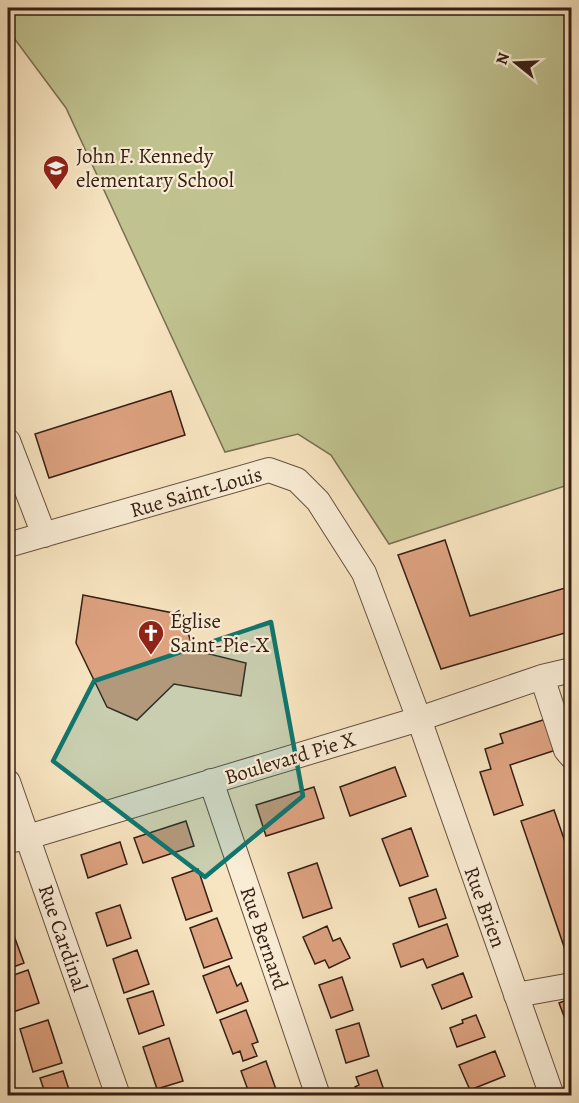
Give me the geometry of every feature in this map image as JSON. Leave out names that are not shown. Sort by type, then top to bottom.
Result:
[{"type":"street","points":[[8,441],[44,536]]},
{"type":"street","name":"Rue Saint-Louis","points":[[8,545],[269,470],[297,480],[318,501],[364,573],[419,719]]},
{"type":"street","name":"Boulevard Pie X","points":[[18,839],[419,719],[542,677],[572,670]]},
{"type":"street","points":[[542,677],[566,750],[572,757]]},
{"type":"street","name":"Rue Brien","points":[[419,719],[552,1095]]},
{"type":"street","name":"Rue Bernard","points":[[210,781],[318,1095]]},
{"type":"street","name":"Rue Cardinal","points":[[8,782],[18,839],[118,1095]]},
{"type":"street","points":[[516,995],[572,985]]},
{"type":"highlighted area","points":[[271,622],[303,796],[205,877],[53,761],[94,681]]},
{"type":"green space","points":[[8,8],[571,8],[571,484],[389,544],[331,455],[298,434],[225,452],[66,108],[8,30]]},
{"type":"building","points":[[171,391],[185,435],[49,478],[35,434]]},
{"type":"building","points":[[445,540],[470,616],[572,586],[572,631],[441,669],[398,555]]},
{"type":"building","name":"Église Saint-Pie-X","points":[[83,595],[183,615],[193,650],[246,663],[241,696],[174,684],[137,720],[107,707],[76,643]]},
{"type":"building","points":[[546,719],[556,750],[510,765],[523,805],[494,815],[480,772],[491,769],[485,749],[503,743],[500,734]]},
{"type":"building","points":[[395,767],[406,796],[350,816],[340,787]]},
{"type":"building","points":[[314,787],[324,818],[266,836],[256,805]]},
{"type":"building","points":[[554,810],[572,862],[572,970],[521,821]]},
{"type":"building","points":[[186,821],[194,846],[143,863],[134,838]]},
{"type":"building","points":[[411,828],[428,876],[400,886],[382,839]]},
{"type":"building","points":[[120,842],[127,864],[88,878],[81,855]]},
{"type":"building","points":[[317,863],[332,908],[303,918],[288,873]]},
{"type":"building","points":[[198,869],[212,911],[186,920],[172,878]]},
{"type":"building","points":[[436,889],[446,918],[419,927],[409,898]]},
{"type":"building","points":[[120,905],[131,938],[107,946],[96,913]]},
{"type":"building","points":[[217,918],[232,958],[204,968],[190,928]]},
{"type":"building","points":[[8,922],[24,963],[8,969]]},
{"type":"building","points":[[447,924],[458,956],[427,968],[423,959],[401,967],[393,944]]},
{"type":"building","points":[[327,926],[333,941],[340,938],[350,958],[329,968],[325,960],[315,964],[303,937]]},
{"type":"building","points":[[137,950],[149,984],[124,993],[113,959]]},
{"type":"building","points":[[229,966],[237,986],[241,983],[248,1001],[217,1013],[203,976]]},
{"type":"building","points":[[28,970],[39,1003],[13,1012],[8,996],[8,977]]},
{"type":"building","points":[[463,973],[472,997],[442,1009],[432,985]]},
{"type":"building","points":[[342,977],[353,1010],[331,1018],[319,985]]},
{"type":"building","points":[[153,991],[164,1025],[139,1034],[127,999]]},
{"type":"building","points":[[572,998],[572,1037],[559,1003]]},
{"type":"building","points":[[246,1010],[258,1042],[252,1044],[257,1056],[243,1061],[240,1051],[233,1054],[220,1020]]},
{"type":"building","points":[[476,1015],[485,1037],[457,1047],[450,1028]]},
{"type":"building","points":[[48,1020],[62,1063],[33,1072],[20,1029]]},
{"type":"building","points":[[359,1023],[369,1056],[346,1063],[336,1030]]},
{"type":"building","points":[[169,1038],[183,1081],[157,1089],[143,1047]]},
{"type":"building","points":[[495,1051],[505,1076],[470,1090],[459,1065]]},
{"type":"building","points":[[266,1061],[278,1095],[241,1096],[240,1093],[248,1090],[241,1071]]},
{"type":"building","points":[[377,1070],[386,1096],[358,1096],[355,1087],[359,1085],[356,1077]]},
{"type":"building","points":[[63,1071],[71,1096],[46,1096],[40,1078]]},
{"type":"building","points":[[187,1089],[189,1096],[166,1096]]},
{"type":"place","name":"John F. Kennedy elementary School","points":[[56,191]]},
{"type":"place","name":"Église Saint-Pie-X","points":[[151,656]]}]
